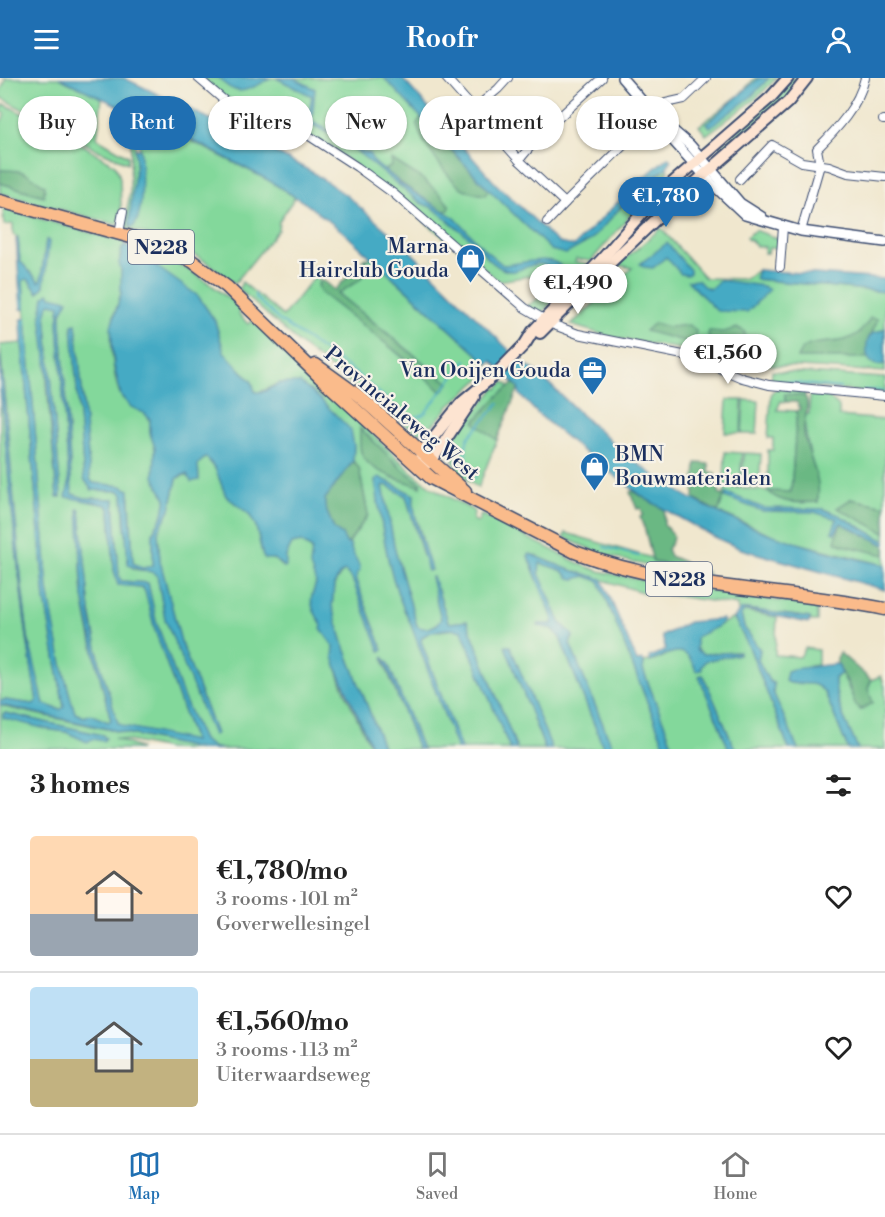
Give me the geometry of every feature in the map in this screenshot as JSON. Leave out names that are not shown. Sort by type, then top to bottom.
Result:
[{"type":"main road","points":[[418,467],[421,453],[461,403],[496,374],[547,321],[640,213],[771,97],[788,78]]},
{"type":"main road","points":[[547,321],[707,171],[783,106],[807,78]]},
{"type":"main road","name":"Provincialeweg West","points":[[0,201],[119,233],[168,250],[206,271],[431,478],[575,552],[650,575],[885,609]]},
{"type":"main road","name":"Provincialeweg West","points":[[293,349],[359,396],[431,462],[486,507]]},
{"type":"main road","points":[[418,467],[431,462],[478,391]]},
{"type":"street","points":[[198,78],[226,102],[270,116],[297,128],[357,167],[394,194],[525,308],[547,321],[578,334],[648,346],[697,358],[742,378],[769,385],[885,396]]},
{"type":"street","points":[[446,78],[461,96]]},
{"type":"street","points":[[490,96],[508,78]]},
{"type":"street","points":[[519,160],[542,133],[602,78]]},
{"type":"street","points":[[622,78],[638,96]]},
{"type":"street","points":[[679,100],[684,99],[706,78]]},
{"type":"street","points":[[801,231],[820,165],[817,149],[839,127],[858,98],[865,78]]},
{"type":"street","points":[[679,135],[686,141],[698,161],[745,215],[801,231],[885,242]]},
{"type":"street","points":[[740,179],[772,145],[796,160],[848,173],[885,177]]},
{"type":"street","points":[[510,150],[565,203]]},
{"type":"street","points":[[547,222],[619,150]]},
{"type":"street","points":[[119,233],[123,212]]},
{"type":"street","points":[[780,267],[783,227]]},
{"type":"green space","points":[[3,78],[59,78],[102,98],[97,138],[97,96],[18,96],[18,107],[0,96],[6,80]]},
{"type":"green space","points":[[202,78],[395,78],[419,104],[419,150],[461,150],[538,234],[571,251],[591,240],[620,208],[667,167],[668,172],[591,261],[576,259],[575,262],[588,264],[541,314],[527,306],[548,290],[545,279],[536,275],[499,281],[334,150],[407,150],[407,96],[325,96],[325,145],[313,139],[313,96],[221,95]]},
{"type":"green space","points":[[755,78],[777,78],[754,100],[706,135],[699,126],[739,95]]},
{"type":"green space","points":[[791,78],[804,78],[789,98],[724,155],[719,148]]},
{"type":"green space","points":[[4,104],[18,111],[18,150],[91,150],[116,166],[120,178],[121,209],[118,225],[0,193],[0,183],[44,196],[36,182],[27,175],[0,170],[0,124],[5,114],[1,111]]},
{"type":"green space","points":[[97,138],[109,145],[109,150],[118,150],[128,156],[128,163],[97,149]]},
{"type":"green space","points":[[196,143],[268,180],[295,197],[279,221],[278,230],[235,283],[188,251],[124,228],[130,192],[131,150],[135,150],[136,164],[129,222],[141,191],[139,150],[196,150]]},
{"type":"green space","points":[[430,150],[451,150],[489,190],[485,195],[465,190],[450,177]]},
{"type":"green space","points":[[391,159],[420,177],[439,193],[450,206],[449,210],[442,212],[384,170],[392,166]]},
{"type":"green space","points":[[0,170],[28,174],[45,185],[44,196],[0,183]]},
{"type":"green space","points":[[3,210],[125,244],[120,254],[122,288],[113,319],[112,358],[121,396],[127,403],[144,412],[149,419],[155,448],[156,480],[166,498],[163,515],[153,532],[153,566],[143,568],[133,563],[130,497],[121,486],[93,483],[90,479],[76,324],[72,325],[84,479],[92,490],[119,491],[123,494],[124,523],[133,569],[153,572],[157,575],[165,619],[216,734],[181,642],[160,561],[158,532],[170,509],[177,479],[185,475],[199,480],[198,464],[206,457],[215,468],[226,496],[249,514],[256,526],[263,557],[274,559],[281,566],[286,561],[292,544],[301,542],[312,549],[316,583],[312,596],[313,609],[334,647],[334,657],[342,683],[372,749],[221,749],[214,748],[203,740],[184,699],[156,621],[148,583],[121,581],[119,576],[114,499],[85,498],[72,494],[61,322],[61,313],[67,300],[44,297],[47,386],[57,497],[61,497],[46,313],[51,303],[60,305],[58,322],[69,484],[67,497],[107,505],[110,511],[114,570],[118,585],[142,587],[145,591],[155,630],[194,742],[118,723],[100,664],[90,611],[80,510],[81,573],[85,610],[111,721],[108,722],[90,714],[84,717],[75,713],[56,636],[48,589],[23,283],[23,280],[28,279],[38,293],[44,286],[48,240],[46,240],[39,282],[20,261],[18,237],[13,235],[13,224],[4,225]]},
{"type":"green space","points":[[661,228],[705,278],[745,279],[758,270],[756,279],[885,292],[885,372],[731,363],[697,356],[722,356],[614,338],[571,325],[632,268],[618,265]]},
{"type":"green space","points":[[755,230],[779,239],[778,248],[769,248],[768,253],[764,253],[765,247],[756,246],[746,237]]},
{"type":"green space","points":[[129,243],[175,262],[202,278],[228,298],[241,309],[239,314],[248,324],[252,321],[258,325],[411,471],[431,487],[474,511],[473,520],[478,522],[481,515],[485,516],[580,564],[599,571],[646,581],[645,593],[567,569],[534,555],[528,556],[553,619],[552,624],[539,624],[553,629],[560,638],[604,749],[552,749],[538,716],[533,719],[545,749],[517,749],[467,621],[448,622],[438,590],[435,595],[441,616],[440,622],[426,628],[417,626],[395,550],[383,486],[386,485],[406,496],[423,556],[414,496],[389,482],[375,480],[387,553],[396,589],[457,749],[422,749],[383,660],[418,749],[384,749],[343,643],[332,607],[334,585],[341,573],[345,571],[352,579],[383,650],[356,580],[357,561],[348,544],[368,515],[359,468],[353,461],[354,446],[331,411],[310,390],[280,383],[258,393],[254,391],[252,382],[224,352],[215,321],[198,296],[134,253]],"holes":[[[360,429],[420,483],[390,477]]]},
{"type":"green space","points":[[370,257],[488,364],[479,380],[449,406],[435,423],[419,433],[400,421],[393,411],[391,413],[302,346],[239,289],[242,282],[283,316],[315,276],[321,282],[318,284],[442,392],[449,383],[338,293],[353,284],[371,267],[365,262]]},
{"type":"green space","points":[[365,258],[367,260],[365,262],[372,267],[359,280],[338,294],[449,383],[442,392],[399,354],[320,292],[318,284],[323,280],[335,290]]},
{"type":"green space","points":[[870,318],[878,319],[869,339],[868,358],[797,358],[802,349],[810,345],[841,341],[852,337],[862,330]]},
{"type":"green space","points":[[654,323],[668,327],[689,325],[696,330],[695,344],[645,331]]},
{"type":"green space","points":[[738,328],[744,331],[746,338],[743,351],[711,347],[709,331],[723,332]]},
{"type":"green space","points":[[22,343],[45,600],[64,707],[62,710],[45,705],[41,697],[28,637],[22,587],[0,345]]},
{"type":"green space","points":[[772,371],[885,378],[885,394],[771,383]]},
{"type":"green space","points":[[504,382],[510,386],[475,422],[497,440],[478,488],[461,474],[453,461],[456,457],[454,455],[451,459],[450,457],[456,435],[495,388],[497,389]]},
{"type":"green space","points":[[514,383],[519,387],[497,440],[474,422],[498,396]]},
{"type":"green space","points":[[0,385],[20,583],[37,701],[33,704],[0,701]]},
{"type":"green space","points":[[778,388],[805,391],[805,396],[785,394],[785,402],[781,401],[777,410],[797,411],[791,492],[769,491],[785,501],[818,502],[804,421],[804,415],[809,414],[810,392],[824,393],[839,407],[839,416],[885,420],[885,506],[851,499],[885,532],[885,565],[785,540],[718,512],[726,487],[768,491],[768,450],[773,450],[773,438],[768,438],[771,396],[772,392]]},
{"type":"green space","points":[[785,394],[805,396],[807,400],[804,432],[818,483],[818,502],[785,501],[768,491],[791,492],[797,411],[800,409],[797,402],[785,402]]},
{"type":"green space","points":[[727,400],[742,400],[741,433],[725,433]]},
{"type":"green space","points":[[744,400],[759,401],[757,434],[742,434]]},
{"type":"green space","points":[[360,428],[420,483],[421,487],[386,474],[370,465],[361,452]]},
{"type":"green space","points":[[725,452],[742,453],[740,486],[724,485]]},
{"type":"green space","points":[[744,453],[761,454],[759,487],[742,486]]},
{"type":"green space","points":[[353,461],[359,468],[368,515],[347,545],[342,535],[334,529],[325,507],[325,499]]},
{"type":"green space","points":[[696,463],[709,464],[709,472],[715,473],[715,487],[719,489],[719,494],[724,496],[718,512],[694,499]]},
{"type":"green space","points":[[633,491],[664,509],[664,525],[673,535],[672,542],[667,549],[670,556],[707,572],[653,562],[640,516],[643,515],[641,508],[637,509],[630,492]]},
{"type":"green space","points":[[851,499],[885,506],[885,533],[837,508]]},
{"type":"green space","points":[[841,522],[885,545],[885,555],[835,541]]},
{"type":"green space","points":[[566,533],[652,558],[653,562],[707,572],[707,575],[682,573],[614,557],[564,537]]},
{"type":"green space","points":[[542,562],[575,579],[585,576],[599,581],[666,749],[613,749],[570,644],[573,637],[560,622],[546,593],[539,569],[539,563]]},
{"type":"green space","points":[[653,583],[817,607],[817,621],[747,609],[738,612],[737,605],[649,592]]},
{"type":"green space","points":[[744,611],[777,617],[775,655],[800,657],[805,648],[818,650],[818,665],[809,666],[811,683],[820,687],[825,693],[848,749],[798,749],[773,692],[774,684],[769,681],[758,660],[760,650],[744,627],[741,615]]},
{"type":"green space","points":[[734,618],[750,649],[789,749],[735,749],[703,675],[699,676],[729,749],[674,749],[643,670],[644,662],[682,651],[701,667],[705,661],[739,654],[738,652],[703,654],[695,645],[698,635]]},
{"type":"green space","points":[[455,629],[462,631],[510,749],[461,749],[421,641],[422,637],[431,632]]},
{"type":"green space","points":[[840,653],[871,680],[868,689],[873,703],[860,710],[837,664]]},
{"type":"green space","points":[[841,673],[861,710],[871,680],[881,676],[885,687],[885,749],[858,749],[837,697],[835,679]]},
{"type":"green space","points":[[0,705],[199,749],[168,749],[114,738],[141,749],[0,749]],"holes":[[[3,714],[102,735],[87,741],[66,732],[46,729]]]},
{"type":"water","points":[[59,78],[124,78],[162,96],[109,96],[109,101]]},
{"type":"water","points":[[219,78],[271,78],[250,89],[238,91],[226,85]]},
{"type":"water","points":[[276,78],[294,78],[315,89],[313,110],[312,96]]},
{"type":"water","points":[[384,78],[402,78],[419,97],[419,115],[407,103],[407,96],[401,96]]},
{"type":"water","points":[[759,78],[769,78],[751,97],[710,127],[707,123]]},
{"type":"water","points":[[196,112],[208,118],[208,148],[196,142]]},
{"type":"water","points":[[313,122],[325,128],[325,132],[313,125]]},
{"type":"water","points":[[135,150],[140,150],[142,192],[137,221],[133,227],[130,227],[129,222],[136,164]]},
{"type":"water","points":[[211,150],[271,150],[312,172],[346,195],[408,249],[521,362],[536,371],[607,438],[652,474],[706,506],[764,532],[793,542],[885,565],[885,590],[741,549],[714,537],[646,499],[538,414],[520,395],[518,387],[492,361],[488,364],[342,231],[305,203],[268,180]]},
{"type":"water","points":[[354,150],[370,153],[374,162],[399,183],[455,218],[486,251],[503,265],[542,260],[556,263],[561,267],[554,272],[543,264],[530,265],[514,271],[503,269],[433,208],[421,203]]},
{"type":"water","points":[[452,150],[466,150],[495,183],[549,235],[559,243],[574,246],[636,184],[668,157],[671,161],[620,208],[591,240],[566,254],[551,250]]},
{"type":"water","points":[[16,238],[18,238],[20,261],[39,282],[46,240],[49,242],[44,286],[38,293],[28,279],[23,280],[25,309],[21,309]]},
{"type":"water","points":[[667,243],[690,270],[690,273],[681,274],[666,257],[653,268],[640,264]]},
{"type":"water","points":[[125,244],[198,296],[215,321],[224,352],[252,382],[255,392],[263,392],[280,383],[300,383],[351,430],[354,446],[353,461],[325,499],[325,507],[334,529],[342,535],[347,544],[350,544],[358,563],[360,570],[356,581],[383,650],[380,651],[352,579],[345,571],[339,575],[334,585],[332,607],[343,643],[384,749],[372,748],[337,669],[333,657],[334,647],[321,629],[322,626],[313,609],[311,599],[316,583],[310,566],[312,549],[301,542],[292,544],[284,567],[274,559],[263,557],[256,526],[249,514],[226,496],[215,468],[206,457],[198,464],[199,480],[191,482],[187,474],[177,479],[170,509],[158,532],[160,561],[181,642],[216,734],[213,735],[165,619],[157,575],[128,564],[123,494],[119,491],[92,490],[84,479],[72,325],[76,324],[90,479],[93,483],[121,486],[129,490],[133,563],[143,568],[153,566],[153,532],[163,515],[166,498],[154,476],[155,448],[150,433],[150,419],[144,413],[131,407],[121,396],[114,366],[111,327],[121,294],[119,263]]},
{"type":"water","points":[[758,270],[885,279],[885,292],[755,279]]},
{"type":"water","points":[[698,280],[710,289],[720,280],[763,286],[769,290],[747,312],[717,311],[688,281]]},
{"type":"water","points":[[49,293],[51,296],[68,300],[61,313],[61,322],[72,494],[85,498],[114,499],[121,581],[148,583],[156,621],[184,699],[203,740],[214,748],[221,749],[199,749],[0,705],[0,701],[5,700],[33,704],[37,701],[25,622],[16,543],[0,385],[0,356],[28,637],[44,704],[60,710],[64,707],[45,600],[22,343],[21,320],[26,317],[48,589],[56,635],[75,713],[84,717],[90,714],[108,722],[111,720],[83,596],[78,509],[80,510],[90,611],[100,664],[118,723],[194,741],[155,630],[145,591],[142,587],[118,585],[114,570],[110,510],[107,505],[66,497],[69,484],[58,322],[60,305],[51,303],[46,313],[61,497],[57,497],[41,315],[44,297]]},
{"type":"water","points":[[885,328],[885,364],[876,365],[869,360],[867,344],[872,334]]},
{"type":"water","points":[[379,477],[414,495],[417,522],[431,570],[428,571],[406,496],[386,485],[383,486],[395,550],[417,626],[430,627],[441,619],[431,577],[433,577],[448,621],[450,623],[467,621],[517,749],[510,749],[462,631],[452,629],[430,633],[422,637],[421,641],[461,749],[457,749],[396,589],[383,535],[375,480]]},
{"type":"water","points":[[727,493],[763,508],[823,509],[839,515],[885,541],[885,545],[841,523],[835,533],[832,532],[837,519],[814,512],[762,511],[725,497]]},
{"type":"water","points":[[530,554],[567,569],[602,579],[637,661],[643,660],[644,662],[643,670],[674,749],[666,749],[599,581],[585,576],[569,578],[563,571],[540,563],[539,573],[560,622],[573,635],[570,644],[613,749],[604,749],[560,638],[553,629],[538,626],[539,624],[552,624],[553,619],[528,556]]},
{"type":"water","points":[[747,609],[810,618],[809,623],[751,611],[744,611],[741,615],[744,627],[760,650],[758,660],[769,681],[774,684],[773,692],[798,749],[789,749],[750,649],[734,618],[740,610]]},
{"type":"water","points":[[723,619],[717,627],[696,637],[696,650],[703,654],[739,652],[739,654],[705,661],[701,667],[702,670],[696,671],[688,656],[678,652],[650,662],[649,657],[666,650],[662,636],[689,622]]},
{"type":"water","points":[[505,646],[510,646],[552,749],[545,749]]},
{"type":"water","points":[[383,657],[388,663],[422,749],[418,749]]},
{"type":"water","points":[[839,665],[841,673],[835,678],[837,696],[858,749],[848,749],[825,693],[820,688],[811,684],[785,681],[787,671]]},
{"type":"water","points":[[703,675],[735,749],[729,749],[699,676]]},
{"type":"water","points":[[5,713],[102,735],[106,738],[103,741],[93,739],[87,742],[66,732],[3,718]]},
{"type":"waterway","points":[[255,294],[255,297],[279,320],[353,371],[404,414],[410,416],[417,417],[425,413],[466,360]]},
{"type":"waterway","points":[[777,381],[840,388]]},
{"type":"waterway","points":[[864,390],[885,391]]},
{"type":"waterway","points":[[476,478],[466,456],[468,438],[499,403]]},
{"type":"waterway","points":[[604,547],[639,556]]},
{"type":"place","name":"Marna Hairclub Gouda","points":[[470,284]]},
{"type":"place","name":"Van Ooijen Gouda","points":[[592,396]]},
{"type":"place","name":"BMN Bouwmaterialen","points":[[594,492]]}]
